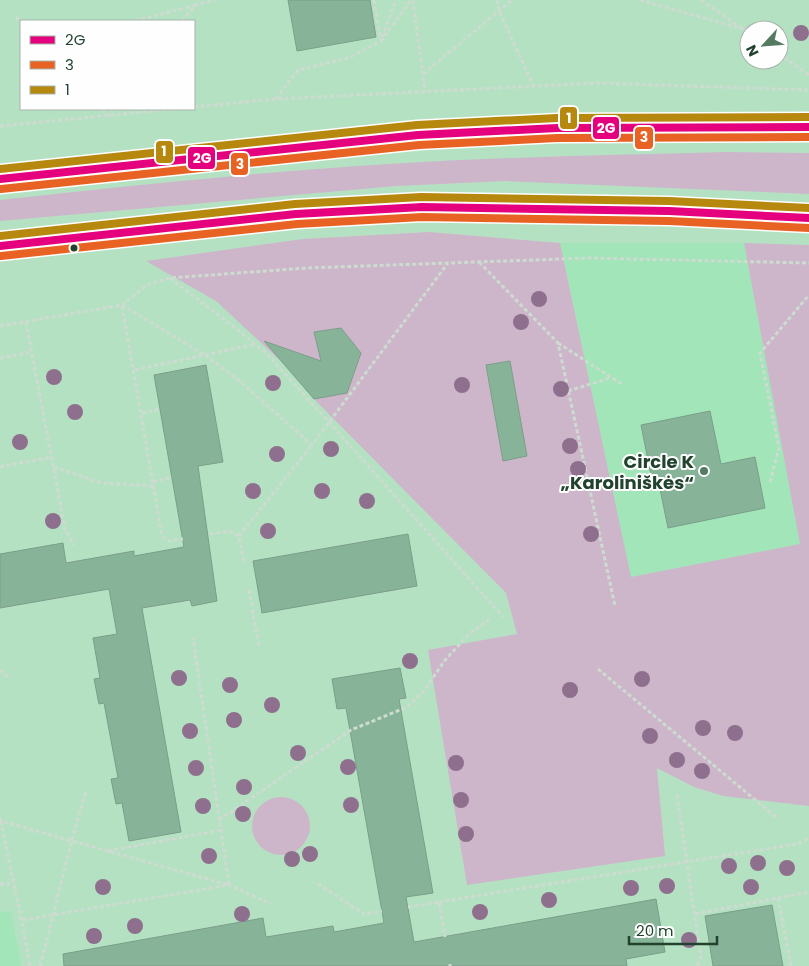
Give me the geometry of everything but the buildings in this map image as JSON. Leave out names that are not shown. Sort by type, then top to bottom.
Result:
[{"type":"main road","points":[[0,179],[418,135],[557,128],[802,127]]},
{"type":"main road","points":[[0,246],[296,214],[422,207],[669,211],[807,218]]},
{"type":"path","points":[[139,20],[215,0]]},
{"type":"path","points":[[374,0],[381,41]]},
{"type":"path","points":[[381,41],[396,0]]},
{"type":"path","points":[[276,100],[298,70],[348,58],[381,41],[412,0]]},
{"type":"path","points":[[412,0],[425,91]]},
{"type":"path","points":[[497,0],[499,10],[533,86]]},
{"type":"path","points":[[423,74],[512,0]]},
{"type":"path","points":[[640,0],[739,28]]},
{"type":"path","points":[[701,0],[739,26]]},
{"type":"path","points":[[183,20],[196,5]]},
{"type":"path","points":[[16,17],[20,22]]},
{"type":"path","points":[[789,61],[809,75]]},
{"type":"path","points":[[195,107],[425,91],[598,83],[809,90]]},
{"type":"path","points":[[103,110],[108,115]]},
{"type":"path","points":[[108,115],[112,110]]},
{"type":"path","points":[[0,126],[163,110]]},
{"type":"path","points":[[0,326],[122,305],[147,285],[169,278],[307,268],[590,258],[809,263]]},
{"type":"path","points":[[479,262],[558,343],[623,385]]},
{"type":"path","points":[[244,562],[239,536],[330,422],[448,263]]},
{"type":"path","points":[[169,278],[256,344],[330,422],[503,618]]},
{"type":"path","points":[[770,482],[779,448],[760,353],[809,294]]},
{"type":"path","points":[[122,305],[205,355],[236,378],[312,445]]},
{"type":"path","points":[[122,305],[135,370],[162,536],[169,541],[183,539]]},
{"type":"path","points":[[26,322],[65,529],[74,545]]},
{"type":"path","points":[[558,343],[615,606]]},
{"type":"path","points":[[135,370],[256,344]]},
{"type":"path","points":[[0,358],[32,352]]},
{"type":"path","points":[[568,390],[611,377]]},
{"type":"path","points":[[142,413],[160,409]]},
{"type":"path","points":[[0,467],[52,457]]},
{"type":"path","points":[[54,467],[102,483],[153,484],[172,477]]},
{"type":"path","points":[[210,534],[229,531],[239,536]]},
{"type":"path","points":[[249,590],[259,646]]},
{"type":"path","points":[[219,820],[351,730],[407,707],[424,691],[457,646],[470,633],[489,620]]},
{"type":"path","points":[[193,638],[229,885]]},
{"type":"path","points":[[598,669],[777,818]]},
{"type":"path","points":[[0,670],[8,678]]},
{"type":"path","points":[[40,966],[70,841],[86,791]]},
{"type":"path","points":[[676,796],[701,956],[696,966]]},
{"type":"path","points":[[30,966],[0,820],[229,885],[271,904]]},
{"type":"path","points":[[107,851],[221,830]]},
{"type":"path","points":[[408,907],[796,844],[809,838]]},
{"type":"path","points":[[0,884],[13,884]]},
{"type":"path","points":[[318,884],[364,914],[382,911]]},
{"type":"path","points":[[22,920],[229,885]]},
{"type":"path","points":[[695,914],[809,892]]},
{"type":"path","points":[[778,898],[790,966]]},
{"type":"path","points":[[439,902],[445,937]]},
{"type":"shaded area","points":[[725,152],[809,153],[809,194],[505,181],[397,186],[0,221],[0,200],[194,180],[340,167],[430,162],[557,156]]},
{"type":"shaded area","points":[[429,232],[560,243],[631,577],[800,544],[744,243],[809,245],[809,806],[723,796],[694,787],[657,768],[665,856],[467,885],[428,650],[517,634],[506,593],[314,399],[286,366],[216,301],[146,261],[303,239]]},
{"type":"shaded area","points":[[560,243],[744,243],[800,544],[631,577]]},
{"type":"shaded area","points":[[281,797],[297,802],[305,810],[310,826],[305,842],[297,850],[281,855],[265,850],[257,842],[252,826],[257,810],[265,802]]},
{"type":"shaded area","points":[[11,911],[21,966],[0,966],[0,912]]},
{"type":"transit line","name":"1","points":[[0,169],[417,125],[557,118],[809,117]]},
{"type":"transit line","name":"2G","points":[[0,179],[418,135],[557,128],[809,127]]},
{"type":"transit line","name":"3","points":[[1,189],[419,145],[557,138],[809,137]]},
{"type":"transit line","name":"1","points":[[0,236],[295,204],[421,197],[669,201],[809,208]]},
{"type":"transit line","name":"2G","points":[[0,246],[296,214],[422,207],[669,211],[809,218]]},
{"type":"transit line","name":"3","points":[[1,256],[297,224],[422,217],[669,221],[809,228]]},
{"type":"place","name":"Circle K „Karoliniškės“","points":[[704,471]]}]
